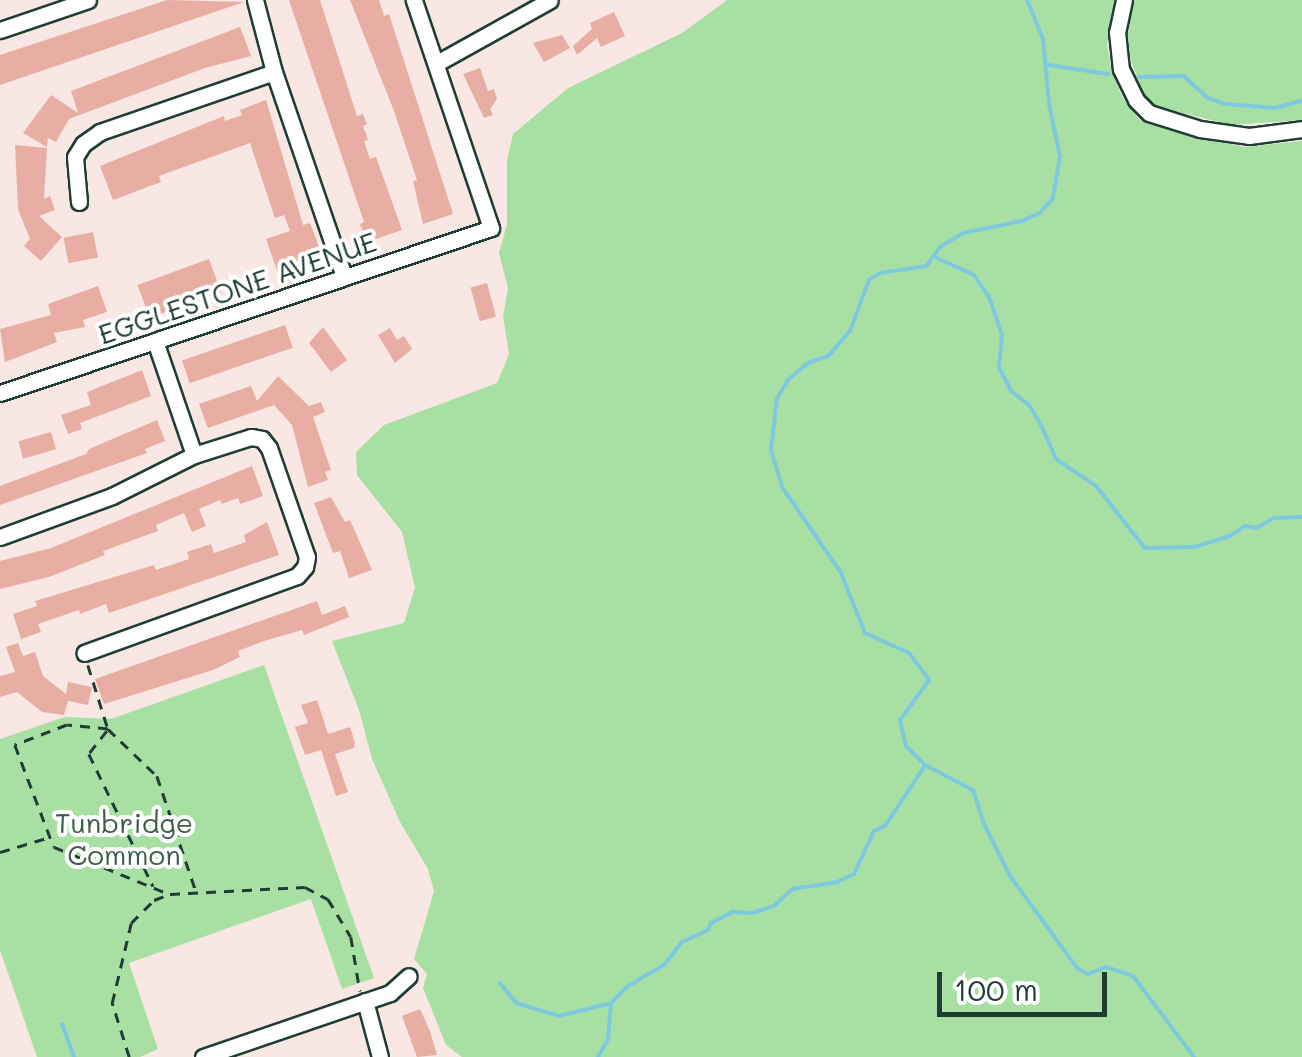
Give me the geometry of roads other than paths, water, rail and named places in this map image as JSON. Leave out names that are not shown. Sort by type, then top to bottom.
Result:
[{"type":"street","points":[[0,30],[48,6],[88,0]]},
{"type":"street","points":[[254,0],[274,72],[344,277]]},
{"type":"street","points":[[414,0],[437,64],[550,0]]},
{"type":"street","points":[[1124,0],[1117,32],[1121,69],[1136,100],[1149,112],[1200,130],[1249,136],[1302,129]]},
{"type":"street","name":"EGGLESTONE AVENUE","points":[[0,393],[491,228],[437,64]]},
{"type":"street","points":[[80,202],[75,157],[84,142],[100,132],[274,72]]},
{"type":"street","points":[[155,341],[194,455]]},
{"type":"street","points":[[0,537],[112,496],[194,455],[251,436],[262,439],[269,448],[307,557],[297,576],[84,652]]},
{"type":"street","points":[[203,1057],[390,993],[409,976]]},
{"type":"street","points":[[365,1002],[380,1057]]},
{"type":"waterway","points":[[1027,0],[1043,39],[1049,104],[1060,156],[1053,198],[1040,213],[1022,221],[963,233],[940,247],[926,266],[880,273],[869,280],[850,331],[828,356],[808,363],[788,380],[777,398],[771,450],[782,487],[841,573],[865,633],[909,653],[929,680],[900,720],[906,746],[925,765],[973,790],[984,824],[1010,876],[1077,968],[1088,974],[1106,967],[1133,976],[1194,1057]]},
{"type":"waterway","points":[[1049,65],[1108,74]]},
{"type":"waterway","points":[[1139,77],[1184,76],[1208,98],[1225,104],[1275,108],[1302,101]]},
{"type":"waterway","points":[[937,258],[974,275],[989,297],[1002,334],[999,368],[1011,391],[1029,405],[1056,459],[1096,486],[1145,548],[1194,547],[1230,536],[1245,526],[1256,528],[1274,518],[1302,517]]},
{"type":"waterway","points":[[500,983],[516,1003],[559,1016],[611,1003],[628,986],[664,965],[682,942],[708,930],[711,923],[733,912],[752,913],[774,906],[792,889],[837,882],[854,874],[874,831],[885,826],[924,767]]},
{"type":"waterway","points":[[598,1057],[608,1039],[611,1005]]},
{"type":"waterway","points":[[62,1024],[74,1057]]},
{"type":"park label","name":"Tunbridge Common","points":[[124,838]]}]
